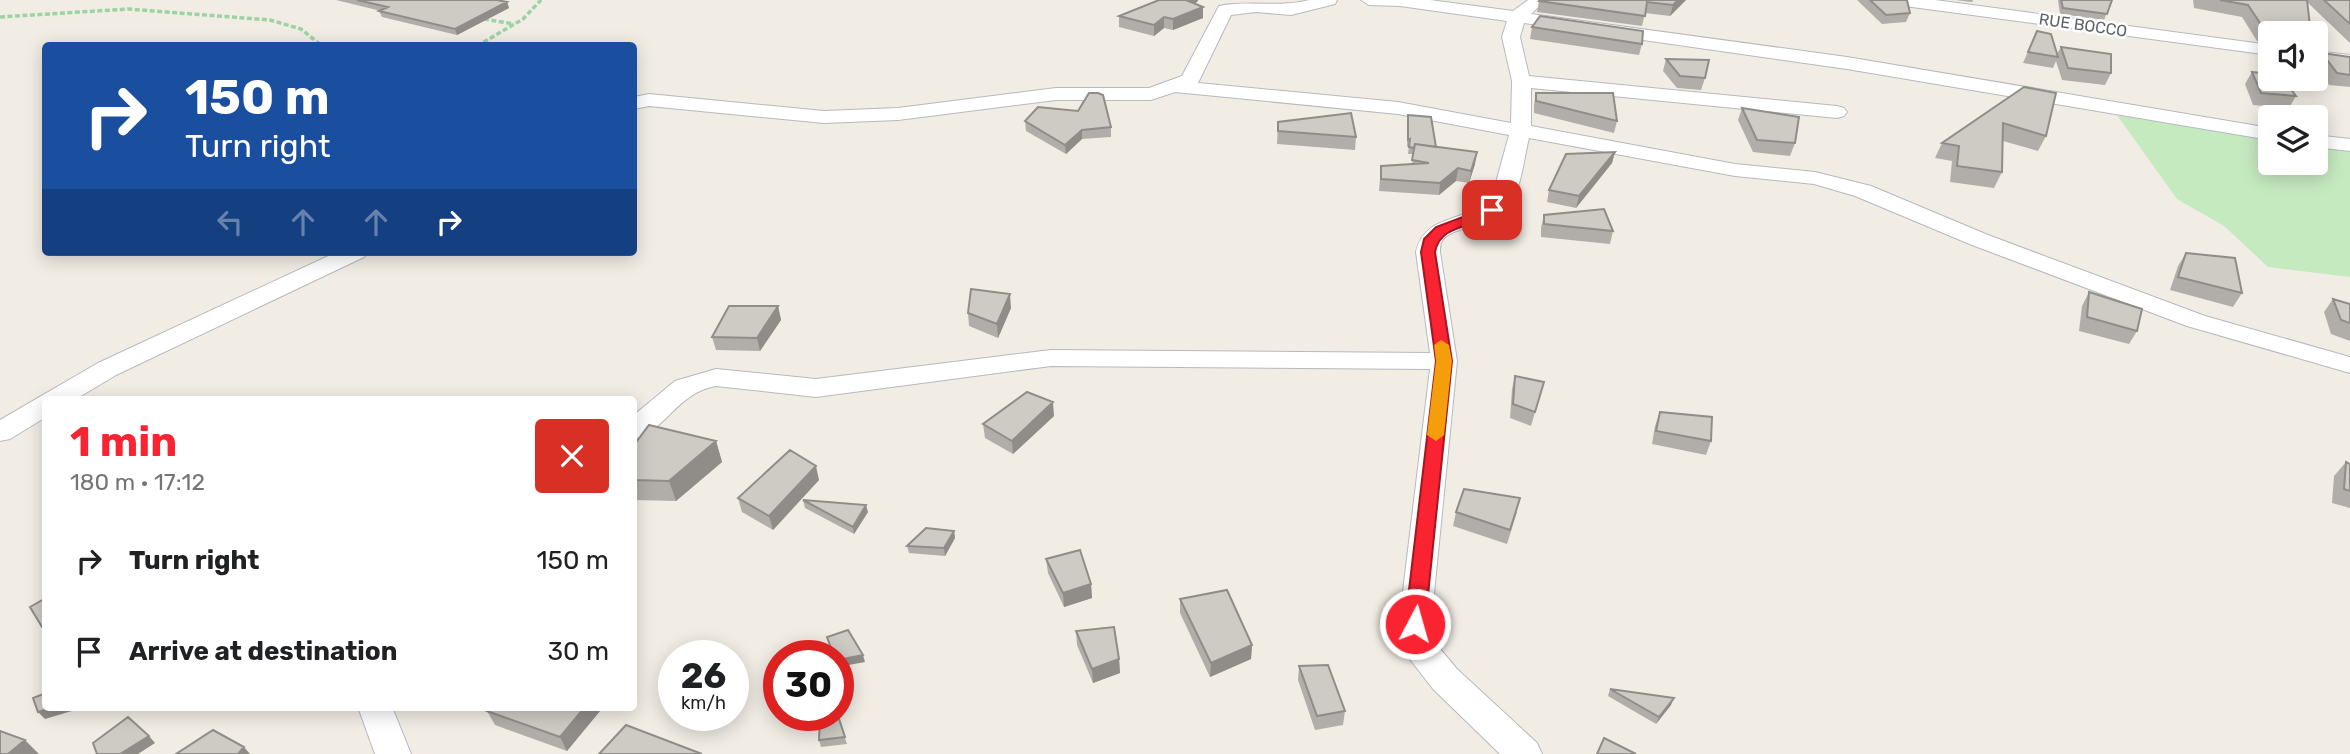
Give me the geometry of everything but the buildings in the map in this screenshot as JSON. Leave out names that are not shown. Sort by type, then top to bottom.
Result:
[{"type":"street","points":[[637,102],[649,100],[824,117],[898,114],[1056,94],[1151,94],[1190,80],[1196,62],[1225,10],[1256,7],[1291,10],[1329,0]]},
{"type":"street","points":[[1369,0],[1400,1],[1847,63],[2258,132]]},
{"type":"street","points":[[1524,754],[1446,679],[1421,649],[1415,624],[1444,361],[1428,252],[1431,239],[1441,230],[1475,219],[1492,210],[1502,199],[1521,129],[1521,81],[1511,37],[1517,17],[1538,0]]},
{"type":"street","name":"RUE BOCCO","points":[[1897,0],[2258,48]]},
{"type":"street","points":[[2328,58],[2350,61]]},
{"type":"street","points":[[1521,81],[1837,111]]},
{"type":"street","points":[[1173,86],[1398,108],[1735,170],[1815,178],[1863,191],[1980,240],[2196,321],[2350,365]]},
{"type":"street","points":[[2328,142],[2350,145]]},
{"type":"street","points":[[61,396],[107,369],[347,256]]},
{"type":"street","points":[[637,427],[672,395],[692,383],[725,376],[783,386],[816,388],[1051,358],[1444,361]]},
{"type":"street","points":[[0,432],[42,407]]},
{"type":"street","points":[[377,711],[393,754]]},
{"type":"path","points":[[484,42],[539,6],[541,0]]},
{"type":"path","points":[[0,17],[128,9],[270,20],[301,29],[317,42]]},
{"type":"path","points":[[475,17],[514,24]]},
{"type":"green space","points":[[2114,111],[2258,134],[2258,175],[2328,175],[2328,145],[2350,149],[2350,277],[2268,267],[2224,226],[2177,199]]},
{"type":"slow traffic","points":[[1436,435],[1444,361],[1441,345]]},
{"type":"route","points":[[1415,624],[1444,361],[1428,252],[1431,239],[1441,230],[1475,219],[1492,210]]}]
